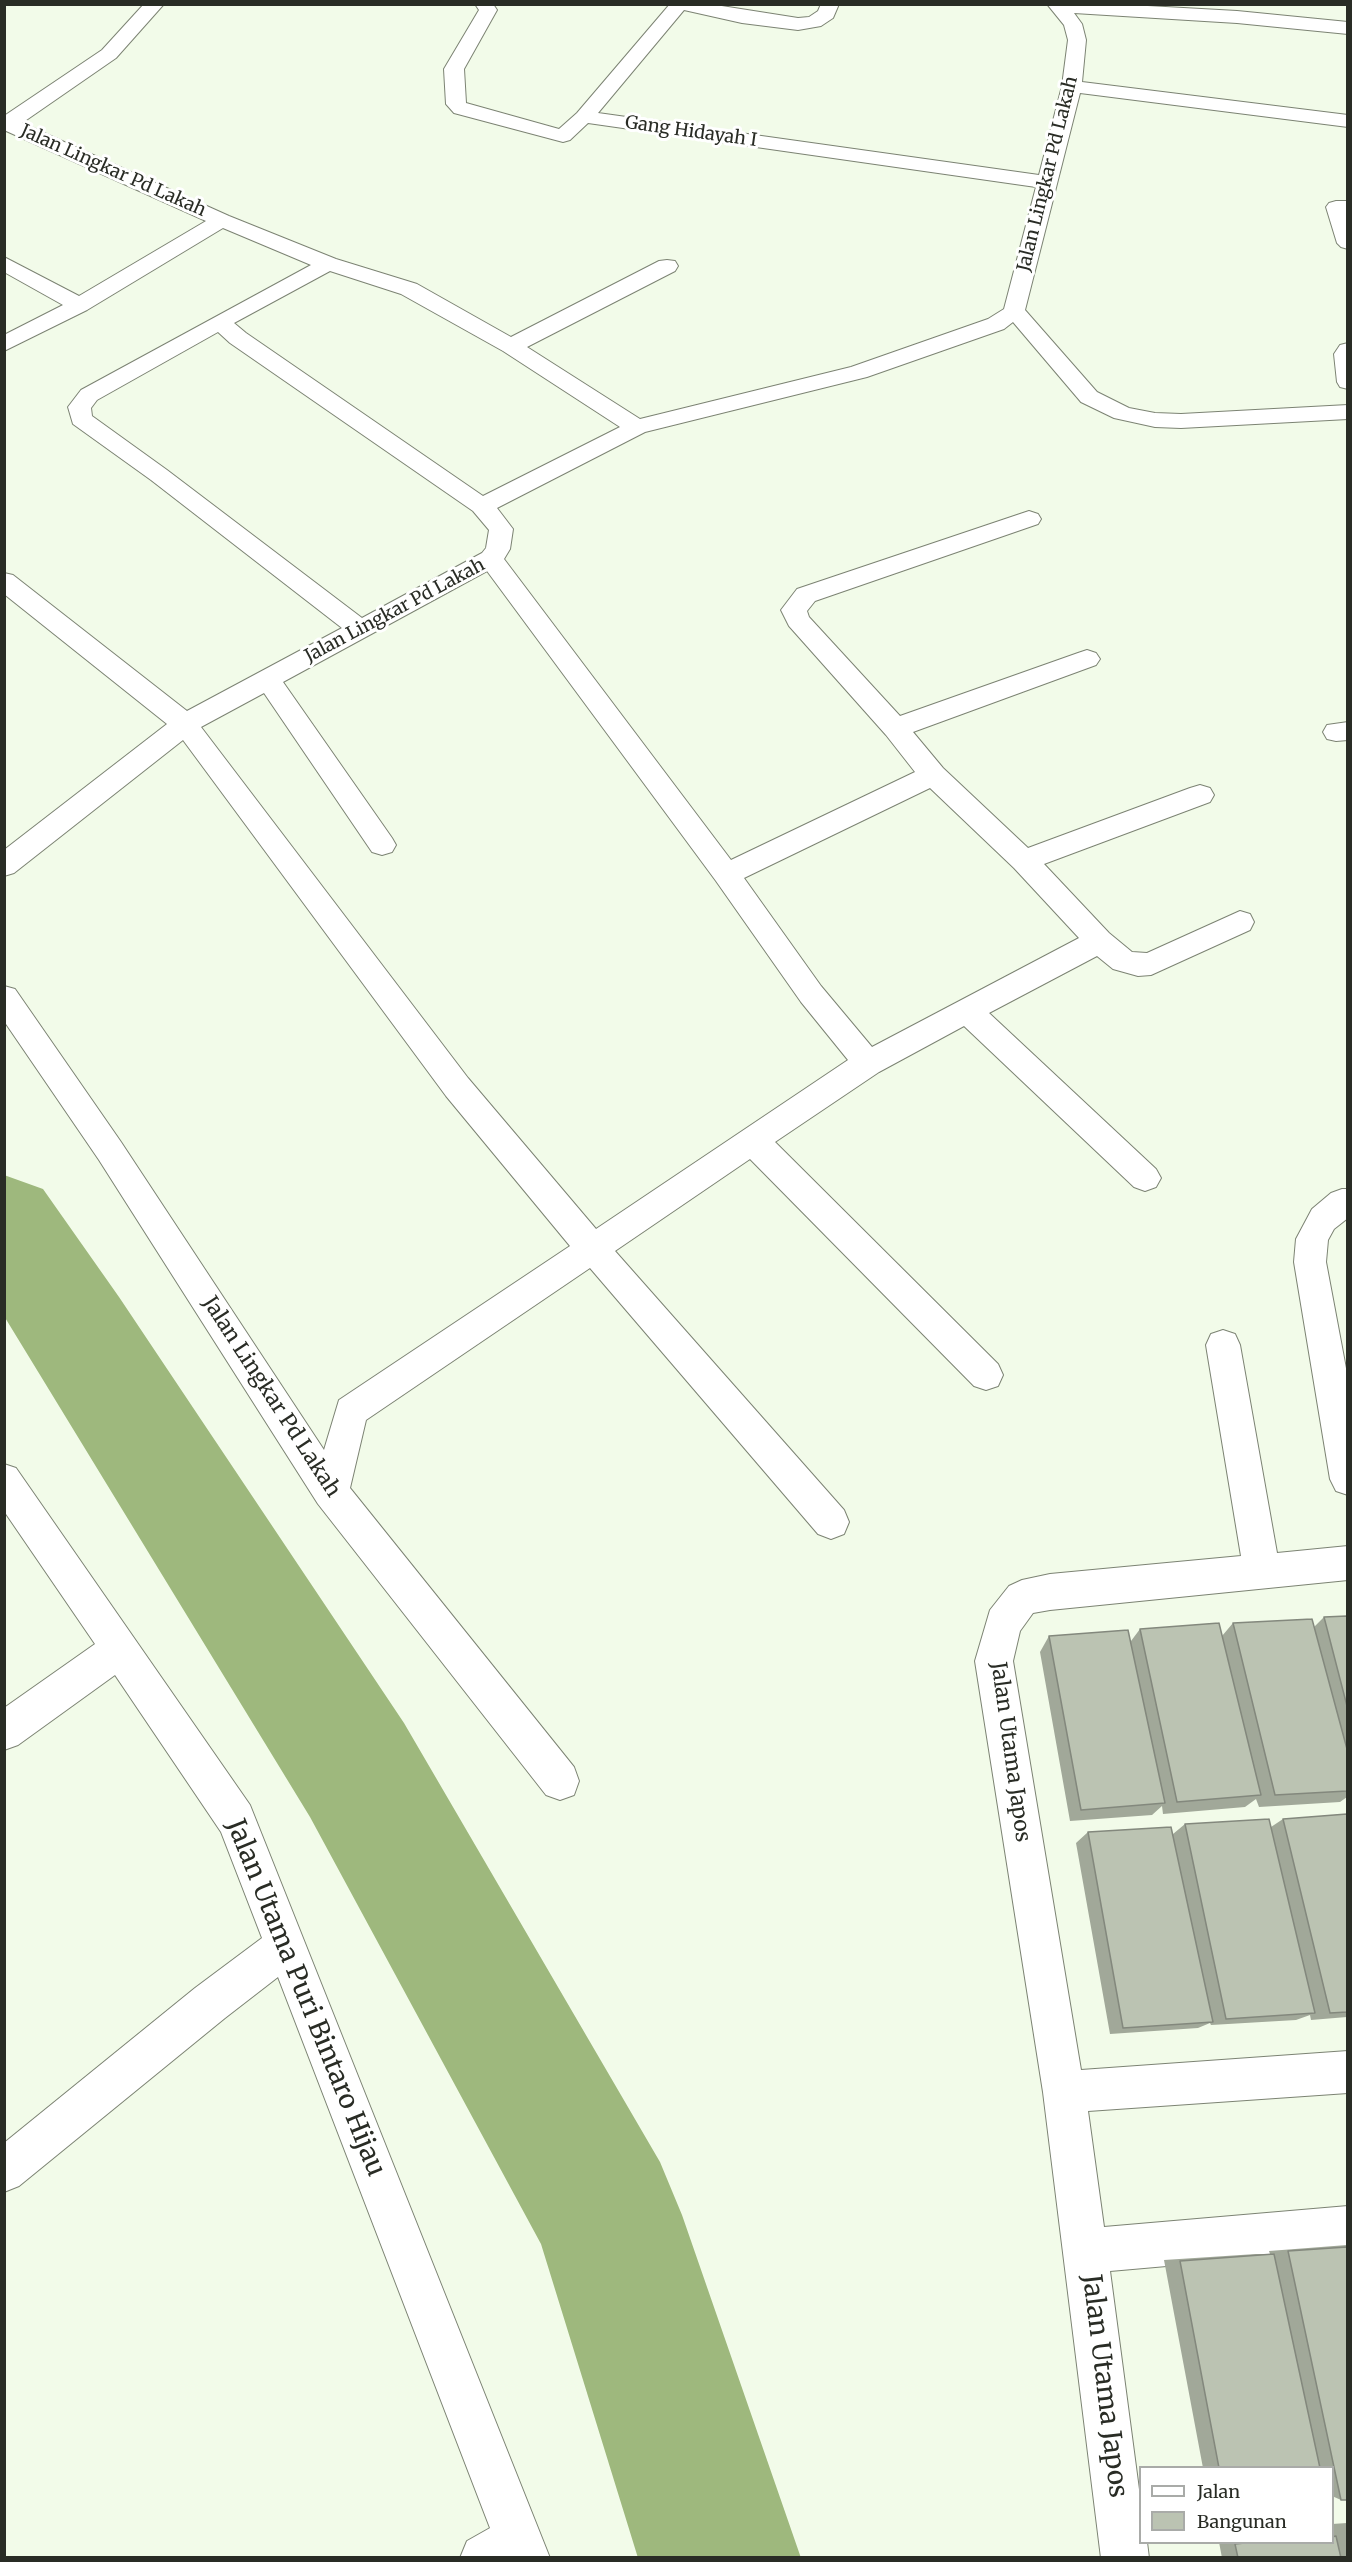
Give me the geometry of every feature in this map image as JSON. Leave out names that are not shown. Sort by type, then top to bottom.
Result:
[{"type":"street","points":[[6,123],[110,54],[155,4]]},
{"type":"street","points":[[484,4],[488,10],[454,69],[456,104],[461,109],[563,136],[584,117],[680,4],[742,17],[798,24],[814,22],[826,14],[830,4]]},
{"type":"street","points":[[1057,6],[1237,17],[1347,28]]},
{"type":"street","name":"Jalan Lingkar Pd Lakah","points":[[1005,318],[1072,86],[1077,40],[1073,24],[1057,6]]},
{"type":"street","points":[[1072,86],[1347,121]]},
{"type":"street","name":"Gang Hidayah I","points":[[584,117],[1046,182]]},
{"type":"street","name":"Jalan Lingkar Pd Lakah","points":[[6,123],[222,220],[328,264],[409,289],[511,346],[637,427]]},
{"type":"street","points":[[1342,207],[1347,243]]},
{"type":"street","name":"Jalan Lingkar Pd Lakah","points":[[4,344],[79,305],[222,220]]},
{"type":"street","points":[[4,263],[79,305]]},
{"type":"street","points":[[328,264],[89,395],[79,406],[81,419],[159,475],[360,629]]},
{"type":"street","points":[[511,346],[667,266]]},
{"type":"street","points":[[220,322],[238,338],[482,506],[637,427],[859,372],[1005,318],[1025,321],[1089,398],[1122,413],[1155,420],[1181,422],[1347,412]]},
{"type":"street","points":[[1347,350],[1345,354],[1347,382]]},
{"type":"street","name":"Jalan Lingkar Pd Lakah","points":[[4,866],[185,724],[491,559],[498,549],[501,530],[482,506]]},
{"type":"street","points":[[1029,519],[806,595],[798,602],[794,610],[798,620],[896,728],[933,775],[1024,861],[1100,941],[1123,961],[1138,965],[1150,964],[1240,922]]},
{"type":"street","points":[[491,559],[726,874],[811,994],[868,1063]]},
{"type":"street","points":[[4,581],[185,724],[457,1087],[593,1249],[831,1522]]},
{"type":"street","points":[[896,728],[1087,659]]},
{"type":"street","points":[[267,678],[382,845]]},
{"type":"street","points":[[726,874],[933,775]]},
{"type":"street","points":[[1024,861],[1200,795]]},
{"type":"street","points":[[331,1492],[351,1411],[868,1063],[1100,941]]},
{"type":"street","name":"Jalan Lingkar Pd Lakah","points":[[4,998],[110,1151],[331,1492],[560,1781]]},
{"type":"street","points":[[967,1011],[1145,1178]]},
{"type":"street","points":[[753,1141],[986,1375]]},
{"type":"street","points":[[1347,1203],[1342,1203],[1323,1219],[1312,1239],[1310,1262],[1347,1479]]},
{"type":"street","points":[[1223,1345],[1262,1572]]},
{"type":"street","name":"Jalan Utama Puri Bintaro Hijau","points":[[4,1480],[236,1819],[286,1946],[510,2551]]},
{"type":"street","name":"Jalan Utama Japos","points":[[1125,2558],[1064,2092],[994,1661],[1003,1623],[1022,1598],[1050,1592],[1347,1563]]},
{"type":"street","points":[[4,1731],[121,1648]]},
{"type":"street","points":[[4,2171],[210,2002],[286,1946]]},
{"type":"street","points":[[1064,2092],[1347,2072]]},
{"type":"street","name":"Jalan Utama Japos","points":[[1086,2251],[1347,2228]]},
{"type":"building","points":[[1347,1616],[1347,1706],[1324,1617]]},
{"type":"building","points":[[1312,1619],[1347,1749],[1347,1791],[1275,1795],[1233,1623]]},
{"type":"building","points":[[1219,1623],[1261,1795],[1177,1802],[1140,1629]]},
{"type":"building","points":[[1128,1630],[1165,1803],[1081,1810],[1049,1636]]},
{"type":"building","points":[[1347,1814],[1347,2012],[1330,2013],[1283,1819]]},
{"type":"building","points":[[1269,1819],[1315,2013],[1226,2019],[1185,1824]]},
{"type":"building","points":[[1171,1827],[1213,2022],[1123,2028],[1088,1832]]},
{"type":"building","points":[[1347,2247],[1347,2500],[1341,2500],[1288,2251]]},
{"type":"building","points":[[1274,2254],[1320,2466],[1219,2466],[1180,2261]]},
{"type":"building","points":[[1334,2536],[1336,2536],[1341,2558],[1238,2558],[1235,2544],[1334,2544]]},
{"type":"waterway","points":[[4,1222],[79,1333],[357,1770],[607,2215],[720,2558]]}]
